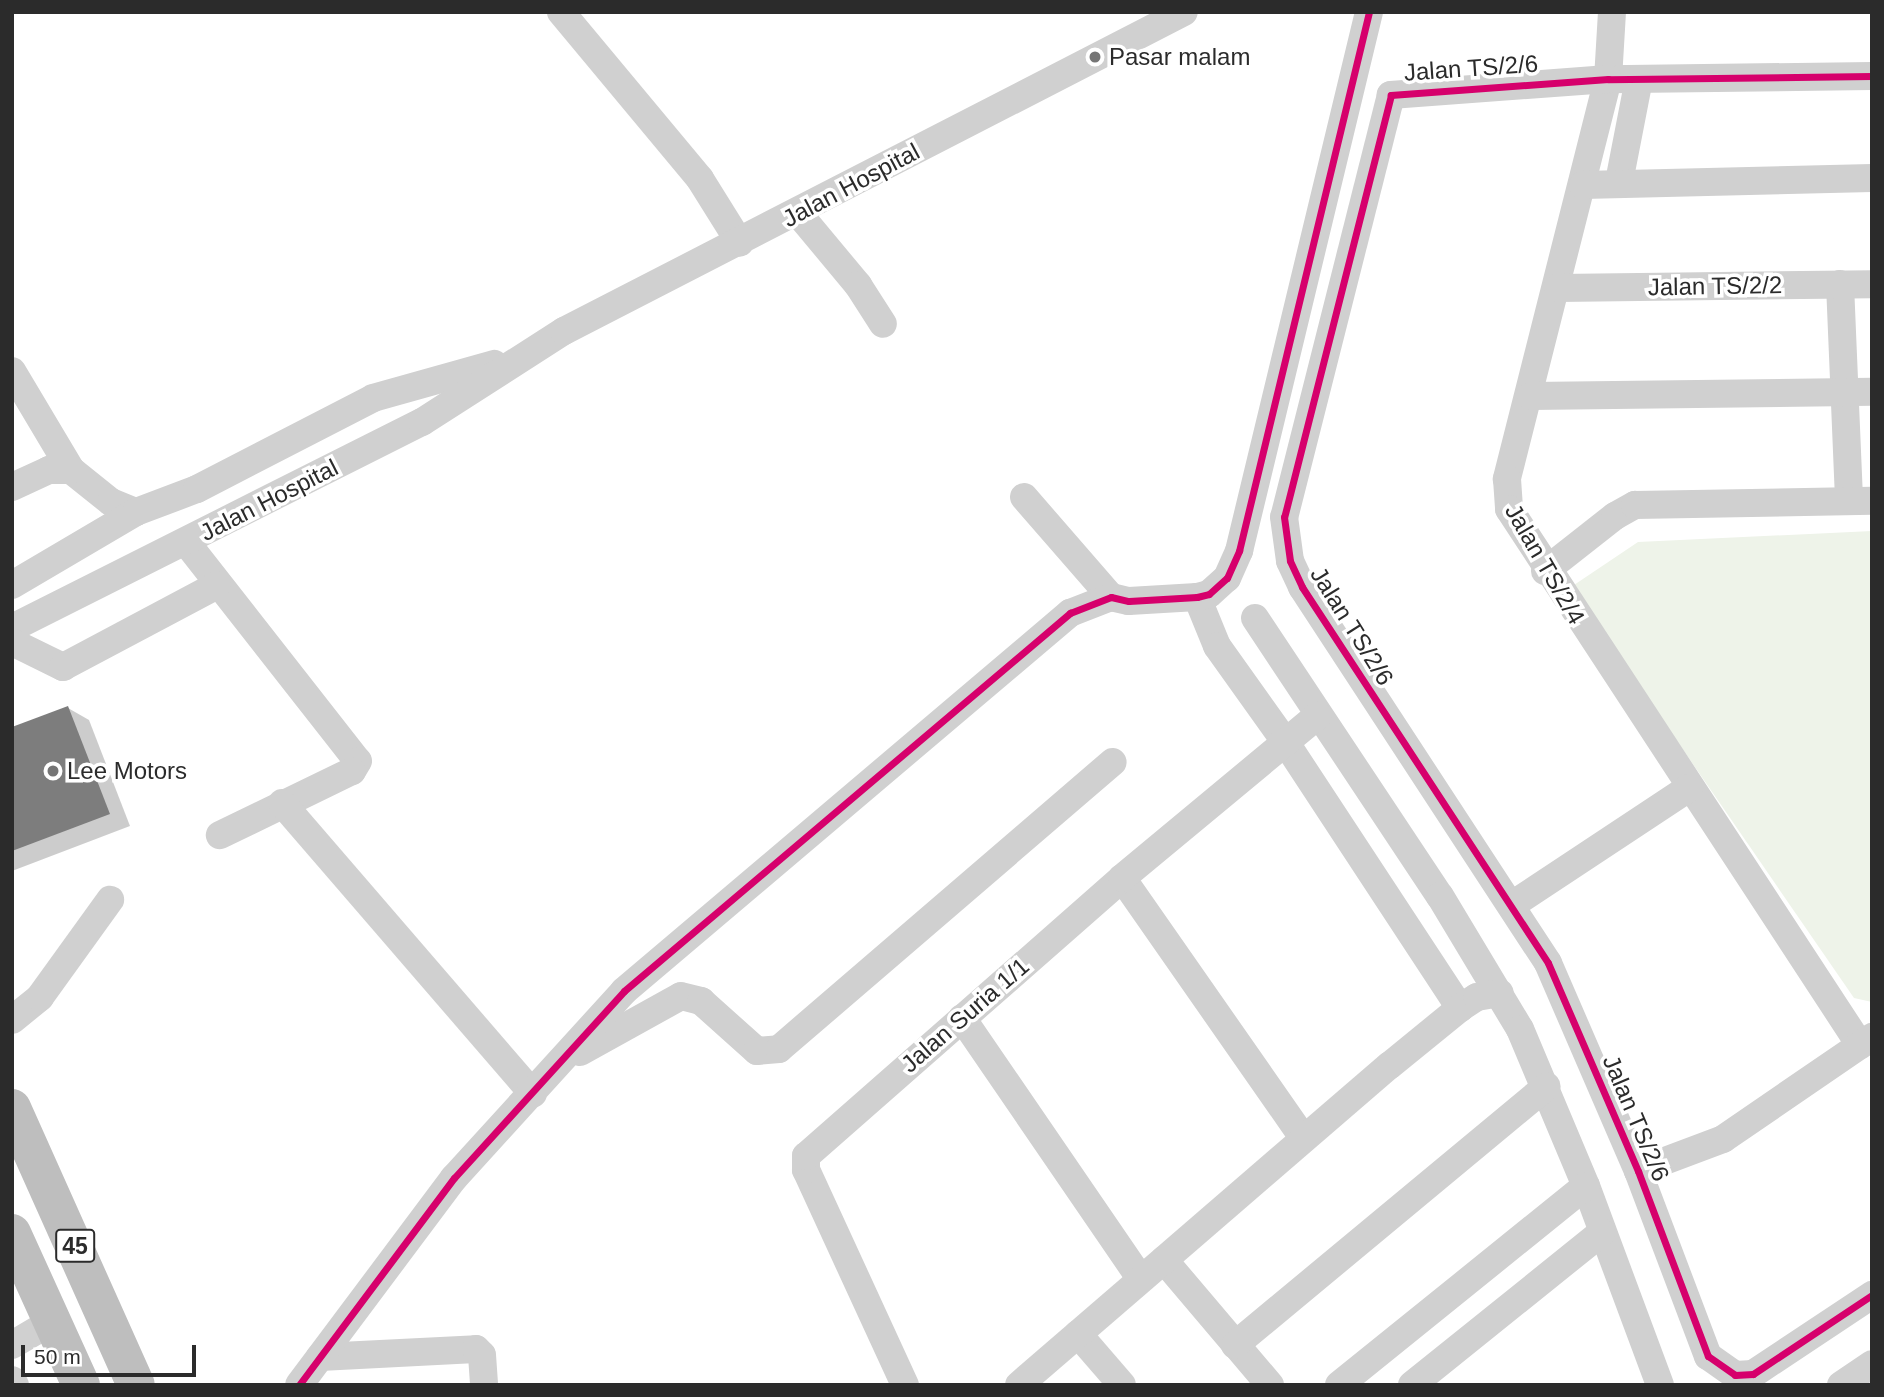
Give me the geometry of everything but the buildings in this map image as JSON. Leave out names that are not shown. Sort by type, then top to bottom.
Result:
[{"type":"highway","name":"45","points":[[12,1108],[136,1385]]},
{"type":"highway","name":"45","points":[[12,1233],[81,1385]]},
{"type":"street","points":[[561,12],[700,179],[740,243]]},
{"type":"street","name":"Jalan Hospital","points":[[12,628],[422,422],[517,358],[1184,12]]},
{"type":"street","points":[[299,1385],[431,1206],[565,1061],[609,1005],[1070,612],[1111,597],[1129,601],[1197,597],[1221,585],[1239,551],[1369,12]]},
{"type":"street","name":"Jalan TS/2/4","points":[[1612,12],[1608,79],[1505,493],[1509,509],[1545,572],[1689,788],[1866,1041]]},
{"type":"street","name":"Jalan TS/2/6","points":[[1872,76],[1608,79],[1391,95],[1284,517],[1290,561],[1302,587],[1512,905],[1561,990],[1639,1171],[1708,1356],[1722,1369],[1735,1375],[1754,1374],[1872,1295]]},
{"type":"street","points":[[1619,182],[1639,79]]},
{"type":"street","points":[[1583,185],[1619,182],[1872,178]]},
{"type":"street","points":[[798,213],[858,285],[883,324]]},
{"type":"street","points":[[1545,572],[1615,516],[1635,506],[1860,501],[1844,392],[1840,284]]},
{"type":"street","name":"Jalan TS/2/2","points":[[1558,288],[1872,284]]},
{"type":"street","name":"Jalan Hospital","points":[[12,585],[136,512],[197,489],[373,398],[517,358]]},
{"type":"street","points":[[12,371],[71,470],[111,502],[136,512]]},
{"type":"street","points":[[1531,396],[1872,392]]},
{"type":"street","points":[[12,487],[49,470],[71,470]]},
{"type":"street","points":[[1024,497],[1102,581],[1111,597]]},
{"type":"street","points":[[186,542],[358,761],[352,771],[220,835]]},
{"type":"street","points":[[12,642],[63,667],[217,584]]},
{"type":"street","points":[[1197,597],[1217,646],[1284,740],[1460,1008]]},
{"type":"street","points":[[1255,618],[1500,993],[1547,1086],[1660,1385]]},
{"type":"street","name":"Jalan Suria 1/1","points":[[905,1385],[806,1170],[806,1156],[1122,878],[1284,740],[1318,715]]},
{"type":"street","points":[[565,1061],[681,996],[701,1001],[757,1051],[779,1049],[1113,762]]},
{"type":"street","points":[[1512,905],[1689,788]]},
{"type":"street","points":[[282,803],[533,1094]]},
{"type":"street","points":[[1122,878],[1303,1137]]},
{"type":"street","points":[[12,1020],[40,997],[110,900]]},
{"type":"street","points":[[1019,1385],[1303,1137],[1460,1008],[1477,997],[1500,993]]},
{"type":"street","points":[[962,1018],[1141,1279]]},
{"type":"street","points":[[1639,1171],[1723,1139],[1866,1041]]},
{"type":"street","points":[[1235,1345],[1547,1086]]},
{"type":"street","points":[[1339,1385],[1586,1186]]},
{"type":"street","points":[[1412,1385],[1601,1233]]},
{"type":"street","points":[[1164,1260],[1270,1385]]},
{"type":"street","points":[[12,1345],[51,1322]]},
{"type":"street","points":[[1078,1334],[1122,1385]]},
{"type":"street","points":[[320,1357],[476,1349],[482,1355],[484,1385]]},
{"type":"street","points":[[1841,1385],[1872,1364]]},
{"type":"street","points":[[12,1380],[15,1385]]},
{"type":"shaded area","points":[[1872,531],[1872,1002],[1854,998],[1571,587],[1638,542]]},
{"type":"cycle path","points":[[299,1385],[454,1178],[624,991],[1070,613],[1111,597],[1129,601],[1197,597],[1209,594],[1227,578],[1239,551],[1369,12]]},
{"type":"cycle path","points":[[1872,76],[1608,79],[1391,95],[1284,517],[1290,561],[1302,587],[1548,963],[1638,1171],[1708,1356],[1735,1375],[1753,1374],[1872,1295]]},
{"type":"place","name":"Pasar malam","points":[[1095,57]]},
{"type":"place","name":"Lee Motors","points":[[53,771]]}]
